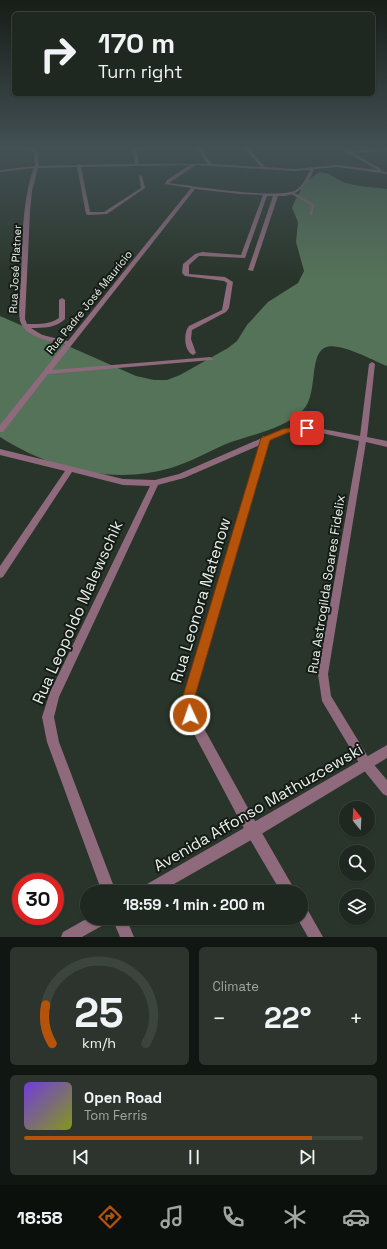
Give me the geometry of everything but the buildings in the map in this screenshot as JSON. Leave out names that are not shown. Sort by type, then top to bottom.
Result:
[{"type":"street","name":"Rua José Platner","points":[[29,193],[22,311],[25,326],[35,333],[45,337],[69,343]]},
{"type":"street","points":[[84,193],[88,214],[105,213],[136,193]]},
{"type":"street","name":"Rua Padre José Maurício","points":[[0,430],[189,193]]},
{"type":"street","points":[[250,193],[276,195],[292,193]]},
{"type":"street","points":[[193,353],[187,335],[188,331],[191,327],[224,312],[230,282],[225,279],[187,275],[185,273],[186,264],[196,255],[202,254],[244,257],[265,194]]},
{"type":"street","points":[[251,270],[276,195]]},
{"type":"street","points":[[25,326],[45,326],[57,323],[62,319],[62,300]]},
{"type":"street","points":[[46,372],[210,359]]},
{"type":"street","name":"Rua Astrogilda Soares Fidelix","points":[[372,364],[363,440],[323,674],[326,697],[366,764],[387,790]]},
{"type":"street","points":[[0,452],[123,482],[155,484],[180,476],[266,438],[286,431],[307,428],[387,444]]},
{"type":"street","name":"Rua Leonora Matenow","points":[[266,438],[189,696],[190,715],[253,831],[285,885]]},
{"type":"street","points":[[0,574],[70,469]]},
{"type":"street","name":"Rua Leopoldo Malewschik","points":[[106,885],[53,742],[48,717],[54,696],[155,484]]},
{"type":"street","name":"Avenida Affonso Mathuzcewski","points":[[159,885],[387,751]]},
{"type":"street","points":[[308,924],[316,937]]},
{"type":"street","points":[[68,937],[89,925]]},
{"type":"street","points":[[122,925],[127,937]]},
{"type":"lane","points":[[292,193],[314,205],[311,214]]},
{"type":"green space","points":[[300,193],[387,193],[387,366],[346,349],[330,346],[324,348],[316,359],[308,403],[295,417],[277,427],[226,444],[178,466],[149,473],[127,475],[82,471],[40,458],[0,437],[0,316],[136,376],[154,380],[167,380],[180,375],[228,348],[237,341],[247,325],[268,302],[298,283],[304,271],[296,242],[298,222],[292,208]]},
{"type":"route","points":[[190,715],[189,696],[266,438],[298,428],[307,428]]}]
